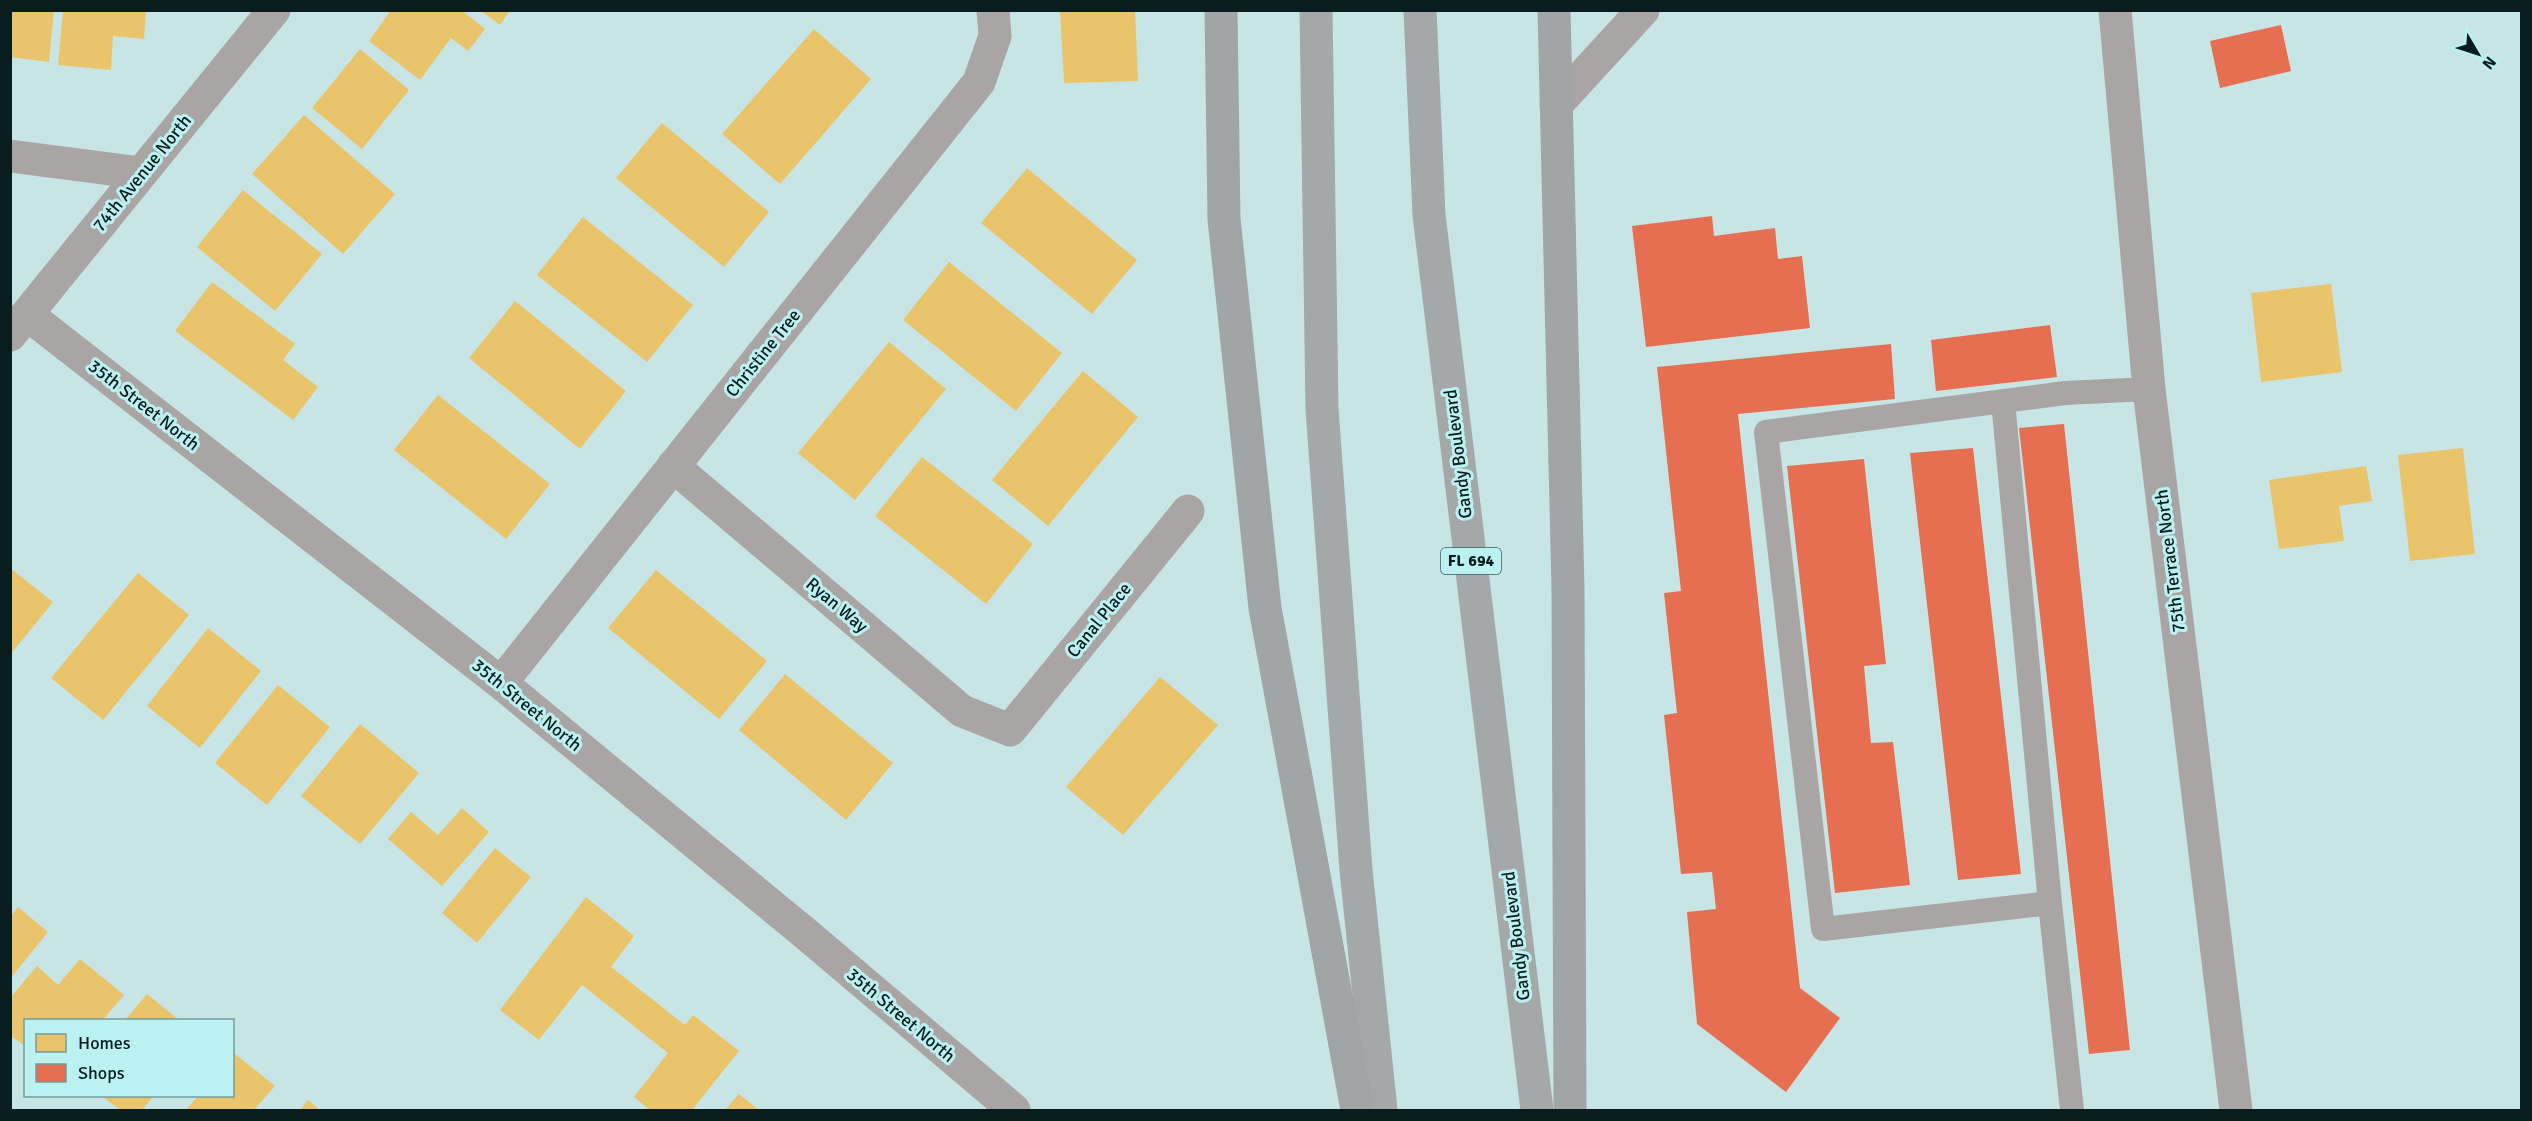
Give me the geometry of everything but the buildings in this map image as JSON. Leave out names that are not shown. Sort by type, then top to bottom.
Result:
[{"type":"highway","points":[[1221,10],[1224,219],[1265,608],[1357,1110]]},
{"type":"highway","points":[[1554,10],[1568,589],[1570,1110]]},
{"type":"main road","points":[[1316,10],[1322,409],[1356,870],[1381,1110]]},
{"type":"main road","name":"Gandy Boulevard","points":[[1420,10],[1429,215],[1538,1110]]},
{"type":"street","name":"74th Avenue North","points":[[19,325],[274,10]]},
{"type":"street","name":"Christine Tree","points":[[501,683],[979,82],[995,36],[993,10]]},
{"type":"street","points":[[1556,105],[1643,10]]},
{"type":"street","name":"75th Terrace North","points":[[2115,10],[2149,389],[2236,1110]]},
{"type":"street","points":[[10,156],[141,173]]},
{"type":"street","name":"35th Street North","points":[[19,325],[501,683],[806,934],[1013,1110]]},
{"type":"street","name":"Ryan Way","points":[[673,466],[962,711],[1010,730]]},
{"type":"street","name":"Canal Place","points":[[1010,730],[1188,511]]},
{"type":"lane","points":[[2050,903],[1823,928],[1766,432],[2065,393],[2149,389]]},
{"type":"lane","points":[[2003,401],[2050,903],[2072,1110]]}]
